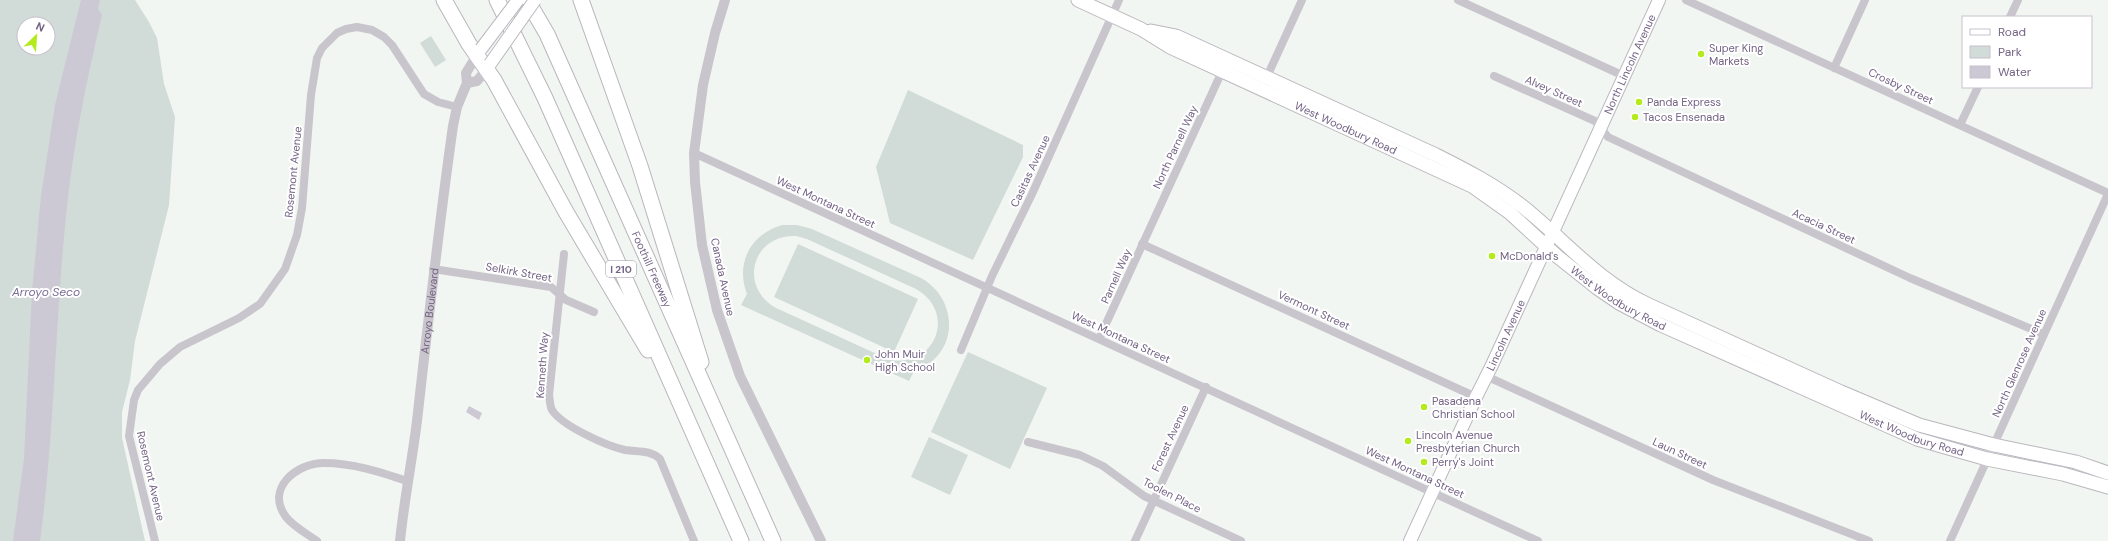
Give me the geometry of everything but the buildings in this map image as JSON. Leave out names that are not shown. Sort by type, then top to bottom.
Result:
[{"type":"highway","points":[[444,0],[469,44],[479,52],[488,66],[566,212],[687,416]]},
{"type":"highway","name":"I 210","points":[[497,0],[546,98],[741,541]]},
{"type":"highway","name":"Foothill Freeway","points":[[527,0],[547,34],[719,423],[773,541]]},
{"type":"highway","points":[[581,0],[640,166],[719,423]]},
{"type":"main road","name":"Arroyo Boulevard","points":[[479,52],[518,0]]},
{"type":"main road","points":[[488,66],[535,0]]},
{"type":"main road","name":"West Woodbury Road","points":[[1078,0],[1112,14],[1141,29],[1170,47],[1225,65],[1472,186],[1510,213],[1597,288],[1619,303],[1656,322],[1898,432],[1937,446],[1987,459],[2063,474],[2108,487]]},
{"type":"main road","name":"North Lincoln Avenue","points":[[1600,129],[1659,0]]},
{"type":"main road","name":"West Woodbury Road","points":[[1264,84],[1436,155],[1475,175],[1522,206],[1590,267],[1645,302],[1895,416],[1941,432],[2076,462],[2108,473]]},
{"type":"main road","name":"Lincoln Avenue","points":[[1410,541],[1600,129]]},
{"type":"street","name":"Canada Avenue","points":[[725,0],[715,33],[703,85],[694,153],[695,182],[702,245],[716,310],[740,376],[821,541]]},
{"type":"street","name":"Casitas Avenue","points":[[960,350],[1119,0]]},
{"type":"street","points":[[1264,84],[1302,0]]},
{"type":"street","points":[[1458,0],[1624,76]]},
{"type":"street","name":"Crosby Street","points":[[1686,0],[2108,193]]},
{"type":"street","points":[[1834,68],[1865,0]]},
{"type":"street","points":[[2010,16],[2018,0]]},
{"type":"street","name":"Rosemont Avenue","points":[[155,541],[129,436],[134,400],[138,390],[160,364],[180,347],[239,318],[260,304],[285,269],[297,235],[302,208],[311,95],[317,58],[322,48],[337,33],[346,29],[357,27],[372,30],[384,37],[392,46],[424,94],[438,102],[457,107]]},
{"type":"street","name":"Arroyo Boulevard","points":[[400,541],[407,481],[414,440],[433,269],[457,107],[467,83],[466,73],[479,52]]},
{"type":"street","name":"North Parnell Way","points":[[1142,244],[1225,65]]},
{"type":"street","points":[[467,83],[478,81],[488,66]]},
{"type":"street","name":"Alvey Street","points":[[1494,76],[1595,121],[1600,129]]},
{"type":"street","points":[[1960,125],[1978,88]]},
{"type":"street","name":"Acacia Street","points":[[1600,129],[1608,137],[1920,282],[2043,334]]},
{"type":"street","name":"West Montana Street","points":[[694,153],[1538,541]]},
{"type":"street","name":"North Glenrose Avenue","points":[[1950,541],[2108,193]]},
{"type":"street","name":"Parnell Way","points":[[1099,339],[1142,244]]},
{"type":"street","name":"Vermont Street","points":[[1142,244],[1476,397]]},
{"type":"street","name":"Kenneth Way","points":[[564,254],[549,395],[551,410],[564,424],[611,445],[625,450],[653,453],[660,459],[694,541]]},
{"type":"street","name":"Selkirk Street","points":[[433,269],[551,287],[559,292],[566,300],[594,312]]},
{"type":"street","name":"Laun Street","points":[[1486,376],[1713,480],[1869,541]]},
{"type":"street","name":"Forest Avenue","points":[[1135,541],[1206,388]]},
{"type":"street","name":"Toolen Place","points":[[1028,442],[1080,456],[1103,466],[1144,496],[1154,499],[1241,541]]},
{"type":"street","points":[[317,541],[294,525],[281,508],[282,489],[291,473],[310,465],[337,463],[373,471],[407,481]]},
{"type":"green space","points":[[0,0],[135,0],[157,38],[164,84],[175,117],[169,205],[135,341],[130,380],[122,412],[122,438],[145,541],[0,541]]},
{"type":"green space","points":[[431,36],[446,60],[435,67],[420,43]]},
{"type":"green space","points":[[908,90],[1023,145],[1023,157],[973,260],[890,223],[876,167]]},
{"type":"green space","points":[[782,225],[797,225],[812,229],[921,278],[934,288],[943,300],[948,313],[949,327],[946,341],[940,353],[929,364],[914,371],[909,381],[741,305],[747,294],[743,271],[748,251],[762,235],[771,229]],"holes":[[[796,236],[807,239],[916,289],[929,299],[936,311],[938,324],[936,336],[929,347],[919,356],[906,360],[890,360],[776,308],[764,299],[757,288],[754,275],[755,263],[760,252],[769,243],[781,238]]]},
{"type":"green space","points":[[798,244],[918,299],[894,352],[774,297]]},
{"type":"green space","points":[[968,352],[1047,388],[1010,469],[931,432]]},
{"type":"green space","points":[[929,437],[968,455],[950,495],[911,477]]},
{"type":"water","name":"Arroyo Seco","points":[[81,0],[100,0],[98,9],[102,15],[91,62],[73,158],[67,206],[49,457],[40,541],[13,541],[24,459],[32,292],[41,196],[55,105]]},
{"type":"water","points":[[469,406],[482,413],[479,420],[466,412]]},
{"type":"place","name":"Super King Markets","points":[[1701,54]]},
{"type":"place","name":"Panda Express","points":[[1639,102]]},
{"type":"place","name":"Tacos Ensenada","points":[[1635,117]]},
{"type":"place","name":"McDonald's","points":[[1492,256]]},
{"type":"place","name":"John Muir High School","points":[[867,360]]},
{"type":"place","name":"Pasadena Christian School","points":[[1424,407]]},
{"type":"place","name":"Lincoln Avenue Presbyterian Church","points":[[1408,441]]},
{"type":"place","name":"Perry's Joint","points":[[1424,462]]}]
